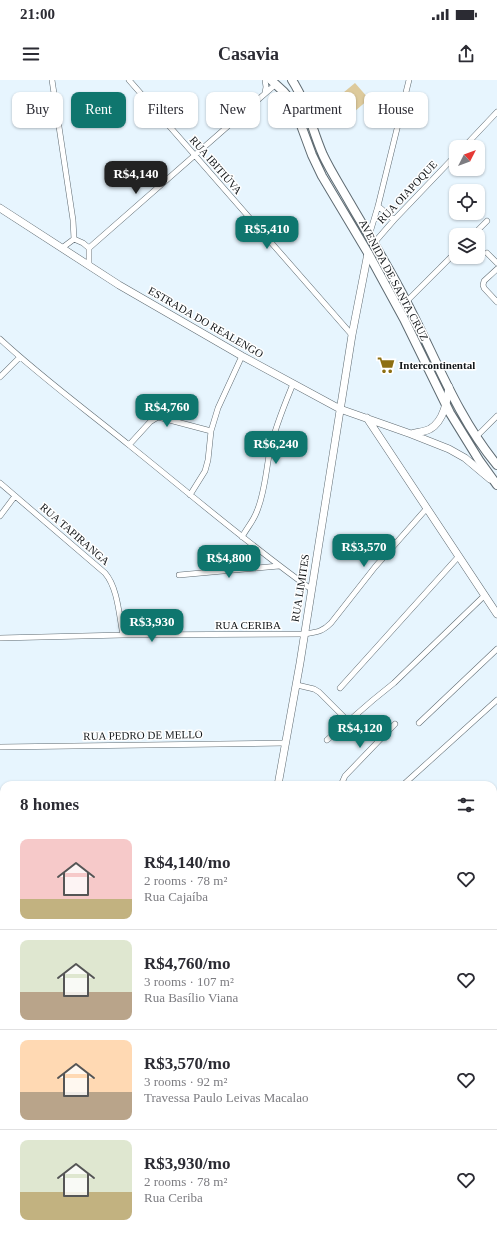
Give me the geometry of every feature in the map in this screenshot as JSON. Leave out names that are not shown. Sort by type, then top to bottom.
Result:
[{"type":"main road","name":"AVENIDA DE SANTA CRUZ","points":[[295,81],[323,155],[407,301],[449,387],[476,437],[497,465]]},
{"type":"main road","name":"AVENIDA DE SANTA CRUZ","points":[[273,82],[290,99],[322,176],[368,253],[404,319],[445,404],[479,460],[497,484]]},
{"type":"street","points":[[52,80],[73,220],[74,239]]},
{"type":"street","name":"RUA IBITIÚVA","points":[[129,80],[352,335]]},
{"type":"street","points":[[265,93],[266,80]]},
{"type":"street","points":[[371,240],[409,80]]},
{"type":"street","points":[[89,265],[89,248],[265,93],[273,82]]},
{"type":"street","points":[[471,140],[497,112]]},
{"type":"street","name":"RUA OIAPOQUE","points":[[371,240],[394,220],[449,162]]},
{"type":"street","points":[[378,206],[394,220]]},
{"type":"street","name":"ESTRADA DO REALENGO","points":[[0,208],[119,285],[242,356],[340,409],[411,434],[459,454],[497,484]]},
{"type":"street","points":[[480,228],[487,221]]},
{"type":"street","points":[[74,239],[83,243],[89,248]]},
{"type":"street","points":[[62,248],[74,239]]},
{"type":"street","name":"RUA LIMITES","points":[[279,781],[297,685],[352,335],[368,253]]},
{"type":"street","points":[[487,253],[497,263]]},
{"type":"street","points":[[407,301],[449,259]]},
{"type":"street","points":[[497,268],[484,281],[483,286],[497,302]]},
{"type":"street","points":[[0,340],[242,537],[311,589]]},
{"type":"street","points":[[190,495],[205,471],[208,460],[211,430],[220,401],[242,356]]},
{"type":"street","points":[[0,377],[20,357]]},
{"type":"street","points":[[242,537],[257,513],[275,430],[293,384]]},
{"type":"street","points":[[411,434],[425,431],[438,422],[443,414],[449,387]]},
{"type":"street","points":[[476,437],[497,416]]},
{"type":"street","points":[[129,445],[150,422],[158,417],[211,430]]},
{"type":"street","points":[[368,418],[497,614]]},
{"type":"street","points":[[384,443],[383,437],[385,432],[394,428]]},
{"type":"street","name":"RUA TAPIRANGA","points":[[0,483],[110,578],[123,635]]},
{"type":"street","points":[[0,516],[15,496]]},
{"type":"street","name":"RUA CERIBA","points":[[0,638],[123,635],[304,634],[319,632],[325,629],[375,567],[427,508]]},
{"type":"street","points":[[340,688],[459,556]]},
{"type":"street","points":[[179,575],[279,566]]},
{"type":"street","points":[[327,740],[394,683],[485,595]]},
{"type":"street","points":[[419,723],[497,649]]},
{"type":"street","points":[[297,685],[314,689],[319,692],[348,721]]},
{"type":"street","points":[[407,781],[497,700]]},
{"type":"street","points":[[343,781],[345,776],[395,724]]},
{"type":"street","name":"RUA PEDRO DE MELLO","points":[[0,747],[286,743]]},
{"type":"shaded area","points":[[355,83],[364,93],[364,103],[356,110],[356,92],[344,92]]},
{"type":"place","name":"Intercontinental","points":[[386,365]]}]
